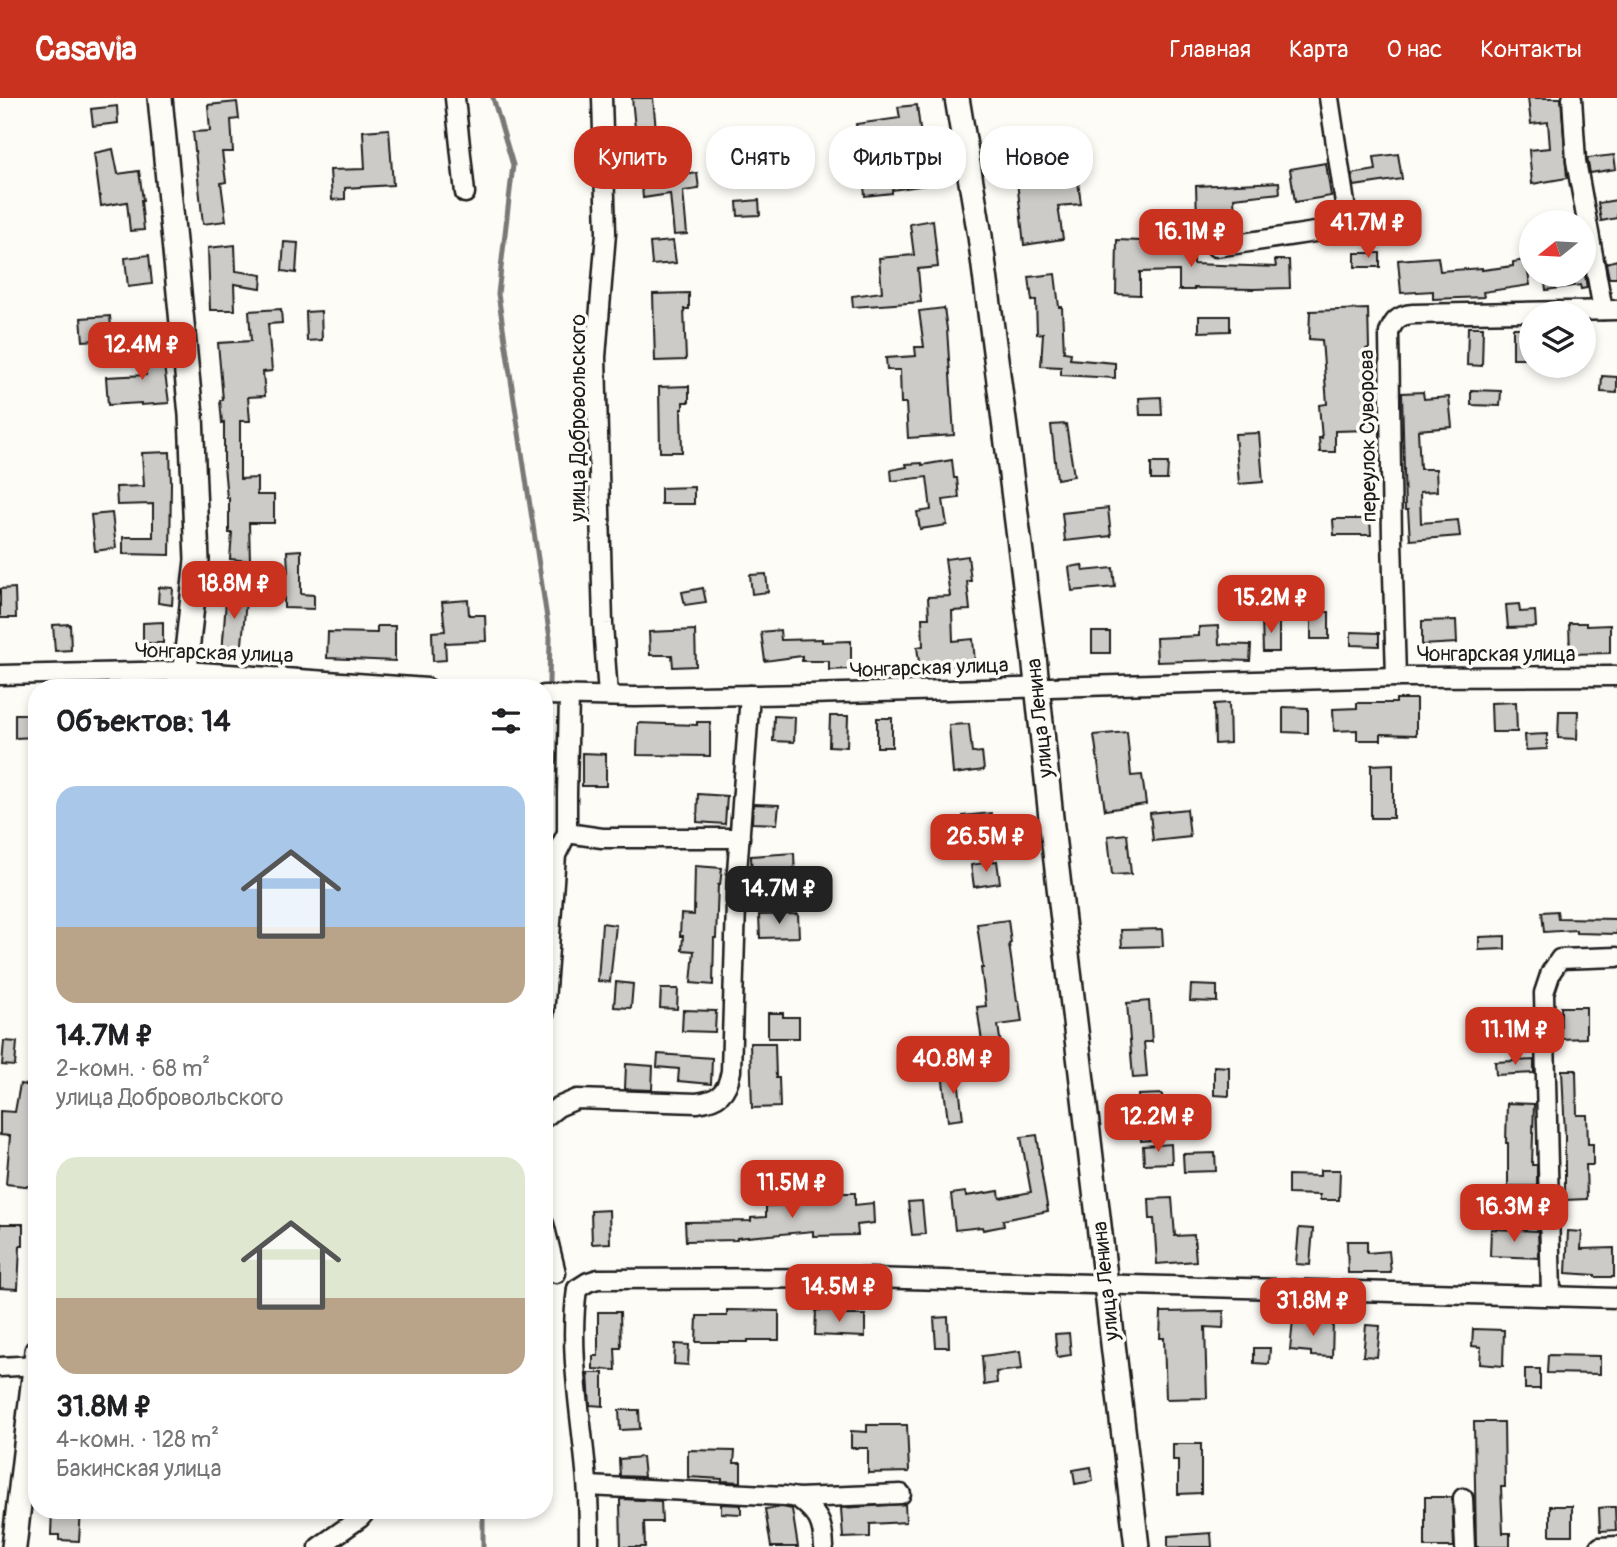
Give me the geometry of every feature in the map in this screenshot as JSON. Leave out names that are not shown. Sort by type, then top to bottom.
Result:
[{"type":"street","points":[[160,98],[191,428],[197,559],[185,679]]},
{"type":"street","points":[[455,98],[465,193]]},
{"type":"street","name":"улица Добровольского","points":[[602,98],[606,233],[596,357],[603,624],[608,696]]},
{"type":"street","name":"улица Ленина","points":[[957,98],[980,236],[1008,450],[1137,1547]]},
{"type":"street","points":[[1216,247],[1328,230],[1342,223],[1346,216],[1345,197],[1329,98]]},
{"type":"street","name":"переулок Суворова","points":[[1396,677],[1389,333],[1393,323],[1399,318],[1413,314],[1610,310],[1576,161],[1572,98]]},
{"type":"street","name":"Чонгарская улица","points":[[0,675],[148,679]]},
{"type":"street","name":"Чонгарская улица","points":[[553,695],[750,695],[1396,677],[1617,676]]},
{"type":"street","points":[[553,895],[556,855],[567,833],[566,794],[573,695]]},
{"type":"street","points":[[553,1111],[577,1099],[697,1103],[719,1096],[728,1087],[731,1071],[737,872],[750,695]]},
{"type":"street","points":[[567,833],[602,838],[740,838]]},
{"type":"street","points":[[1551,1296],[1544,993],[1551,972],[1560,959],[1617,957]]},
{"type":"street","points":[[553,1276],[577,1289]]},
{"type":"street","points":[[589,1547],[588,1486],[575,1366],[574,1312],[577,1289],[598,1279],[869,1278],[1617,1298]]},
{"type":"street","points":[[0,1367],[28,1362]]},
{"type":"street","points":[[14,1547],[28,1428]]},
{"type":"street","points":[[588,1486],[798,1498],[901,1494]]},
{"type":"street","points":[[798,1498],[818,1517],[823,1530],[824,1547]]},
{"type":"street","points":[[1463,1498],[1465,1547]]},
{"type":"street","points":[[320,1547],[359,1519]]},
{"type":"street","points":[[1600,1547],[1617,1546]]},
{"type":"building","points":[[632,98],[653,98],[656,126],[635,126]]},
{"type":"building","points":[[1528,98],[1561,98],[1567,178],[1532,184],[1529,150],[1550,148],[1548,122],[1531,124]]},
{"type":"building","points":[[237,102],[239,119],[231,120],[233,152],[222,152],[226,182],[221,183],[226,221],[203,224],[193,132],[210,131],[208,105]]},
{"type":"building","points":[[917,105],[920,126],[856,126],[900,118],[898,107]]},
{"type":"building","points":[[117,106],[118,123],[93,126],[91,109]]},
{"type":"building","points":[[389,129],[393,185],[345,188],[345,199],[332,200],[330,170],[365,169],[363,131]]},
{"type":"building","points":[[113,149],[118,174],[139,171],[144,230],[130,231],[127,202],[101,206],[94,153]]},
{"type":"building","points":[[1398,154],[1402,179],[1354,186],[1352,174],[1376,170],[1374,157]]},
{"type":"building","points":[[1614,155],[1616,169],[1590,173],[1587,158]]},
{"type":"building","points":[[1326,163],[1331,196],[1295,202],[1290,169]]},
{"type":"building","points":[[697,173],[699,189],[683,191],[687,234],[674,235],[670,194],[643,198],[642,189],[692,189],[692,174]]},
{"type":"building","points":[[1279,182],[1280,193],[1234,198],[1235,216],[1197,218],[1196,186]]},
{"type":"building","points":[[864,189],[899,189],[892,190],[892,193],[865,196]]},
{"type":"building","points":[[1018,189],[1079,189],[1081,204],[1058,206],[1063,239],[1024,245]]},
{"type":"building","points":[[759,200],[760,215],[738,216],[737,202]]},
{"type":"building","points":[[1617,200],[1617,218],[1601,221],[1598,203]]},
{"type":"building","points":[[933,220],[938,267],[918,269],[921,302],[853,307],[852,296],[882,292],[879,258],[914,255],[910,224]]},
{"type":"building","points":[[1117,240],[1141,241],[1141,244],[1193,243],[1193,264],[1276,267],[1275,260],[1289,260],[1290,288],[1179,290],[1179,271],[1140,272],[1140,295],[1116,294]]},
{"type":"building","points":[[673,241],[676,263],[652,265],[650,243]]},
{"type":"building","points":[[284,242],[298,243],[296,273],[282,271]]},
{"type":"building","points":[[235,245],[236,271],[262,275],[261,288],[234,284],[235,310],[210,310],[208,248]]},
{"type":"building","points":[[1355,253],[1380,253],[1380,267],[1355,267]]},
{"type":"building","points":[[149,255],[152,284],[128,287],[125,258]]},
{"type":"building","points":[[1438,257],[1440,271],[1482,270],[1513,266],[1513,262],[1519,261],[1519,287],[1483,292],[1484,297],[1433,299],[1433,291],[1401,293],[1398,260]]},
{"type":"building","points":[[1617,260],[1617,278],[1609,278],[1606,263]]},
{"type":"building","points":[[1055,274],[1059,307],[1062,307],[1064,352],[1071,353],[1070,359],[1115,363],[1115,378],[1061,375],[1061,367],[1041,366],[1043,333],[1037,334],[1036,300],[1032,301],[1029,277]]},
{"type":"building","points":[[1546,287],[1566,287],[1546,290]]},
{"type":"building","points":[[689,293],[689,309],[684,309],[686,360],[655,361],[653,294]]},
{"type":"building","points":[[944,308],[954,435],[908,438],[906,403],[901,403],[900,370],[887,370],[886,358],[916,356],[915,347],[924,347],[919,311]]},
{"type":"building","points":[[281,309],[282,323],[268,324],[272,371],[263,372],[265,396],[248,397],[250,421],[240,421],[240,479],[257,478],[257,495],[274,495],[274,523],[249,523],[250,561],[230,559],[232,533],[229,533],[229,498],[224,466],[224,422],[222,423],[220,400],[223,400],[218,343],[251,341],[249,311]]},
{"type":"building","points":[[1368,309],[1369,348],[1366,349],[1369,430],[1335,431],[1335,452],[1320,452],[1319,438],[1322,438],[1319,405],[1327,404],[1322,340],[1309,339],[1310,311]]},
{"type":"building","points":[[321,311],[322,340],[307,341],[306,312]]},
{"type":"building","points":[[110,316],[112,339],[83,341],[81,318]]},
{"type":"building","points":[[1199,316],[1230,316],[1230,331],[1199,332]]},
{"type":"building","points":[[1468,327],[1483,327],[1482,366],[1467,365]]},
{"type":"building","points":[[1513,328],[1519,328],[1519,358],[1513,358]]},
{"type":"building","points":[[161,343],[169,403],[108,405],[106,377],[146,375],[142,345]]},
{"type":"building","points":[[1602,376],[1617,377],[1617,393],[1601,392]]},
{"type":"building","points":[[689,386],[689,402],[683,402],[681,409],[682,452],[660,452],[659,387]]},
{"type":"building","points":[[1471,390],[1501,391],[1500,406],[1471,405]]},
{"type":"building","points":[[1423,392],[1424,399],[1449,397],[1452,427],[1418,430],[1420,469],[1436,469],[1437,491],[1420,492],[1421,523],[1458,520],[1460,536],[1410,540],[1408,510],[1405,510],[1402,393]]},
{"type":"building","points":[[1161,397],[1162,415],[1140,415],[1139,398]]},
{"type":"building","points":[[1066,424],[1074,476],[1057,479],[1051,425]]},
{"type":"building","points":[[1259,433],[1263,482],[1239,484],[1235,434]]},
{"type":"building","points":[[170,452],[170,555],[123,554],[123,537],[153,537],[153,504],[117,505],[116,487],[144,486],[142,453]]},
{"type":"building","points":[[952,460],[959,498],[943,500],[947,525],[920,529],[917,512],[931,510],[927,477],[892,481],[891,470],[907,467],[906,464],[922,465]]},
{"type":"building","points":[[1151,463],[1168,463],[1167,480],[1151,480]]},
{"type":"building","points":[[694,487],[694,504],[661,504],[661,488]]},
{"type":"building","points":[[1108,508],[1111,536],[1065,541],[1062,513]]},
{"type":"building","points":[[112,513],[116,548],[95,551],[91,515]]},
{"type":"building","points":[[1333,519],[1370,519],[1371,535],[1334,535]]},
{"type":"building","points":[[301,550],[301,594],[314,595],[314,609],[284,608],[284,572],[288,572],[287,551]]},
{"type":"building","points":[[968,556],[970,610],[952,611],[953,641],[973,639],[975,663],[920,670],[917,647],[923,646],[922,618],[929,618],[928,597],[950,596],[945,559]]},
{"type":"building","points":[[1082,565],[1083,571],[1113,568],[1115,587],[1072,591],[1069,567]]},
{"type":"building","points":[[766,574],[768,592],[752,594],[750,575]]},
{"type":"building","points":[[159,587],[173,588],[172,605],[158,603]]},
{"type":"building","points":[[227,587],[247,589],[241,655],[222,654]]},
{"type":"building","points":[[15,588],[16,618],[0,618],[0,589]]},
{"type":"building","points":[[703,588],[706,602],[685,605],[682,592]]},
{"type":"building","points":[[468,600],[469,615],[485,615],[486,641],[445,641],[446,660],[433,661],[432,632],[445,631],[442,602]]},
{"type":"building","points":[[1519,604],[1520,612],[1535,611],[1536,627],[1508,628],[1506,605]]},
{"type":"building","points":[[1311,612],[1329,612],[1329,639],[1311,639]]},
{"type":"building","points":[[1262,618],[1279,618],[1279,652],[1263,652]]},
{"type":"building","points":[[1456,620],[1457,643],[1422,645],[1422,621]]},
{"type":"building","points":[[163,622],[163,643],[143,643],[143,623]]},
{"type":"building","points":[[1569,623],[1586,623],[1586,626],[1610,625],[1610,653],[1570,654]]},
{"type":"building","points":[[70,624],[71,650],[55,651],[53,625]]},
{"type":"building","points":[[377,626],[395,626],[395,661],[327,658],[328,632],[377,633]]},
{"type":"building","points":[[1218,626],[1219,644],[1251,645],[1250,661],[1157,662],[1156,638],[1199,636],[1199,627]]},
{"type":"building","points":[[695,630],[696,666],[673,667],[672,655],[650,655],[649,632]]},
{"type":"building","points":[[780,630],[781,640],[851,641],[851,669],[829,670],[829,661],[802,661],[802,656],[765,661],[761,632]]},
{"type":"building","points":[[1092,632],[1110,632],[1110,653],[1092,653]]},
{"type":"building","points":[[1351,632],[1379,633],[1379,646],[1351,645]]},
{"type":"building","points":[[1396,699],[1416,699],[1416,735],[1381,734],[1381,740],[1357,740],[1357,730],[1334,731],[1333,709],[1357,708],[1357,703],[1396,703]]},
{"type":"building","points":[[1516,702],[1517,732],[1492,732],[1491,703]]},
{"type":"building","points":[[1229,703],[1230,743],[1215,744],[1214,704]]},
{"type":"building","points":[[1283,707],[1308,708],[1308,733],[1283,732]]},
{"type":"building","points":[[1559,711],[1578,711],[1577,739],[1558,738]]},
{"type":"building","points":[[15,714],[28,714],[28,737],[15,738]]},
{"type":"building","points":[[774,716],[795,717],[794,742],[773,741]]},
{"type":"building","points":[[830,716],[848,716],[847,747],[829,746]]},
{"type":"building","points":[[877,718],[892,718],[892,747],[877,747]]},
{"type":"building","points":[[697,722],[710,722],[710,756],[637,755],[638,723],[697,725]]},
{"type":"building","points":[[969,724],[972,753],[982,752],[984,770],[953,774],[949,725]]},
{"type":"building","points":[[1127,732],[1131,776],[1142,775],[1146,804],[1105,810],[1094,735]]},
{"type":"building","points":[[1547,734],[1547,749],[1526,750],[1525,735]]},
{"type":"building","points":[[582,753],[606,754],[606,786],[582,786]]},
{"type":"building","points":[[1393,764],[1393,818],[1371,818],[1371,765]]},
{"type":"building","points":[[698,794],[727,796],[725,824],[697,822]]},
{"type":"building","points":[[753,804],[779,805],[777,824],[752,823]]},
{"type":"building","points":[[1187,809],[1190,837],[1153,841],[1150,813]]},
{"type":"building","points":[[991,813],[993,831],[965,833],[963,816]]},
{"type":"building","points":[[1127,834],[1131,874],[1112,875],[1108,836]]},
{"type":"building","points":[[794,853],[795,876],[752,878],[751,856]]},
{"type":"building","points":[[997,861],[1000,883],[974,887],[971,865]]},
{"type":"building","points":[[695,866],[722,868],[718,885],[713,985],[691,983],[694,951],[682,950],[681,914],[694,915]]},
{"type":"building","points":[[1557,911],[1558,918],[1617,919],[1617,934],[1576,933],[1576,930],[1544,932],[1542,912]]},
{"type":"building","points":[[798,914],[799,937],[760,938],[759,915]]},
{"type":"building","points":[[1008,920],[1009,944],[1022,1022],[998,1025],[1003,1060],[985,1062],[977,1007],[986,1006],[977,924]]},
{"type":"building","points":[[602,923],[616,925],[610,982],[598,981]]},
{"type":"building","points":[[1162,929],[1163,946],[1122,947],[1121,930]]},
{"type":"building","points":[[1505,936],[1505,949],[1479,950],[1479,937]]},
{"type":"building","points":[[616,982],[633,984],[631,1008],[614,1007]]},
{"type":"building","points":[[1191,985],[1217,986],[1217,1002],[1190,1001]]},
{"type":"building","points":[[661,989],[678,989],[677,1009],[660,1008]]},
{"type":"building","points":[[1149,1001],[1152,1042],[1144,1042],[1147,1077],[1133,1078],[1127,1003]]},
{"type":"building","points":[[1561,1007],[1586,1007],[1586,1038],[1561,1039]]},
{"type":"building","points":[[683,1010],[716,1011],[715,1032],[682,1031]]},
{"type":"building","points":[[768,1013],[799,1017],[799,1038],[768,1038]]},
{"type":"building","points":[[1490,1026],[1504,1027],[1503,1043],[1490,1043]]},
{"type":"building","points":[[4,1041],[17,1042],[15,1066],[2,1065]]},
{"type":"building","points":[[750,1043],[775,1043],[780,1107],[752,1108]]},
{"type":"building","points":[[658,1054],[712,1058],[711,1084],[678,1081],[679,1069],[657,1067]]},
{"type":"building","points":[[1534,1060],[1534,1073],[1496,1075],[1495,1062]]},
{"type":"building","points":[[626,1064],[653,1066],[652,1090],[625,1089]]},
{"type":"building","points":[[1214,1066],[1229,1067],[1229,1096],[1214,1095]]},
{"type":"building","points":[[1562,1070],[1576,1070],[1577,1115],[1587,1115],[1588,1144],[1593,1144],[1593,1165],[1586,1165],[1587,1199],[1565,1200]]},
{"type":"building","points":[[957,1071],[963,1119],[948,1121],[942,1073]]},
{"type":"building","points":[[20,1084],[28,1085],[28,1186],[6,1184],[10,1136],[0,1135],[0,1111],[15,1112]]},
{"type":"building","points":[[1162,1094],[1163,1111],[1153,1112],[1154,1140],[1141,1141],[1138,1095]]},
{"type":"building","points":[[1507,1103],[1534,1104],[1532,1165],[1537,1165],[1537,1186],[1508,1186]]},
{"type":"building","points":[[1037,1135],[1048,1211],[1003,1220],[1004,1226],[983,1230],[982,1227],[955,1230],[951,1194],[965,1192],[966,1196],[999,1191],[1000,1198],[1031,1192],[1021,1137]]},
{"type":"building","points":[[1171,1144],[1172,1163],[1144,1164],[1143,1146]]},
{"type":"building","points":[[1215,1153],[1216,1171],[1184,1172],[1183,1154]]},
{"type":"building","points":[[1320,1170],[1340,1170],[1339,1200],[1320,1200],[1320,1195],[1288,1194],[1288,1175],[1320,1176]]},
{"type":"building","points":[[836,1193],[855,1193],[855,1205],[873,1203],[874,1223],[857,1225],[858,1235],[813,1236],[813,1231],[737,1240],[686,1241],[685,1222],[751,1221],[751,1218],[766,1217],[766,1206],[785,1205],[785,1199],[836,1196]]},
{"type":"building","points":[[1172,1198],[1175,1236],[1194,1235],[1196,1261],[1157,1264],[1154,1219],[1150,1219],[1149,1199]]},
{"type":"building","points":[[922,1201],[925,1234],[912,1235],[908,1202]]},
{"type":"building","points":[[609,1210],[610,1243],[592,1244],[591,1211]]},
{"type":"building","points":[[0,1224],[23,1224],[18,1289],[0,1288]]},
{"type":"building","points":[[1299,1228],[1313,1229],[1310,1265],[1296,1264]]},
{"type":"building","points":[[1491,1229],[1538,1231],[1539,1258],[1490,1256]]},
{"type":"building","points":[[1568,1231],[1582,1232],[1581,1249],[1614,1248],[1614,1277],[1566,1273]]},
{"type":"building","points":[[1347,1241],[1367,1241],[1367,1253],[1389,1251],[1391,1273],[1348,1273]]},
{"type":"building","points":[[727,1310],[779,1311],[779,1340],[696,1342],[697,1316],[727,1316]]},
{"type":"building","points":[[816,1310],[841,1311],[840,1315],[865,1315],[865,1337],[815,1335]]},
{"type":"building","points":[[1224,1311],[1223,1328],[1205,1327],[1207,1398],[1166,1399],[1164,1338],[1160,1338],[1161,1312]]},
{"type":"building","points":[[598,1312],[620,1312],[621,1348],[615,1348],[616,1370],[593,1369],[593,1356],[598,1356]]},
{"type":"building","points":[[948,1317],[949,1347],[936,1347],[934,1318]]},
{"type":"building","points":[[1293,1320],[1333,1322],[1332,1357],[1311,1356],[1311,1352],[1290,1350]]},
{"type":"building","points":[[1366,1325],[1380,1326],[1377,1357],[1363,1356]]},
{"type":"building","points":[[1473,1329],[1504,1330],[1503,1366],[1480,1364],[1481,1347],[1472,1346]]},
{"type":"building","points":[[1069,1333],[1071,1355],[1057,1357],[1055,1334]]},
{"type":"building","points":[[675,1344],[689,1345],[688,1365],[674,1364]]},
{"type":"building","points":[[1254,1348],[1270,1348],[1269,1364],[1254,1363]]},
{"type":"building","points":[[1020,1351],[1022,1369],[996,1372],[997,1383],[984,1385],[982,1356]]},
{"type":"building","points":[[1548,1355],[1600,1356],[1600,1374],[1547,1373]]},
{"type":"building","points":[[1525,1369],[1540,1369],[1540,1389],[1525,1389]]},
{"type":"building","points":[[588,1373],[603,1373],[603,1406],[590,1405]]},
{"type":"building","points":[[619,1410],[639,1410],[640,1429],[620,1430]]},
{"type":"building","points":[[1474,1422],[1504,1422],[1505,1487],[1501,1487],[1503,1533],[1510,1533],[1510,1547],[1476,1547]]},
{"type":"building","points":[[867,1425],[907,1425],[909,1472],[868,1473],[868,1448],[851,1448],[851,1431],[867,1432]]},
{"type":"building","points":[[1173,1444],[1201,1444],[1201,1493],[1178,1494],[1178,1460],[1173,1460]]},
{"type":"building","points":[[688,1450],[735,1451],[734,1463],[741,1463],[741,1482],[688,1477]]},
{"type":"building","points":[[642,1457],[644,1477],[620,1476],[619,1459]]},
{"type":"building","points":[[1091,1467],[1093,1481],[1075,1484],[1073,1470]]},
{"type":"building","points":[[1425,1497],[1452,1497],[1454,1547],[1425,1547]]},
{"type":"building","points":[[621,1499],[661,1501],[662,1522],[644,1522],[645,1547],[621,1547]]},
{"type":"building","points":[[721,1504],[741,1505],[741,1514],[721,1513]]},
{"type":"building","points":[[905,1504],[906,1522],[870,1524],[870,1537],[843,1538],[841,1508]]},
{"type":"building","points":[[1550,1506],[1572,1506],[1572,1535],[1550,1535]]},
{"type":"building","points":[[1615,1507],[1616,1530],[1600,1531],[1599,1508]]},
{"type":"building","points":[[765,1509],[792,1509],[798,1547],[771,1547]]},
{"type":"building","points":[[52,1519],[80,1519],[79,1541],[59,1540],[59,1535],[51,1535]]},
{"type":"building","points":[[1211,1533],[1212,1547],[1168,1547],[1168,1536]]},
{"type":"waterway","points":[[493,98],[513,165],[498,294],[550,638],[549,679]]},
{"type":"waterway","points":[[483,1519],[483,1547]]}]
